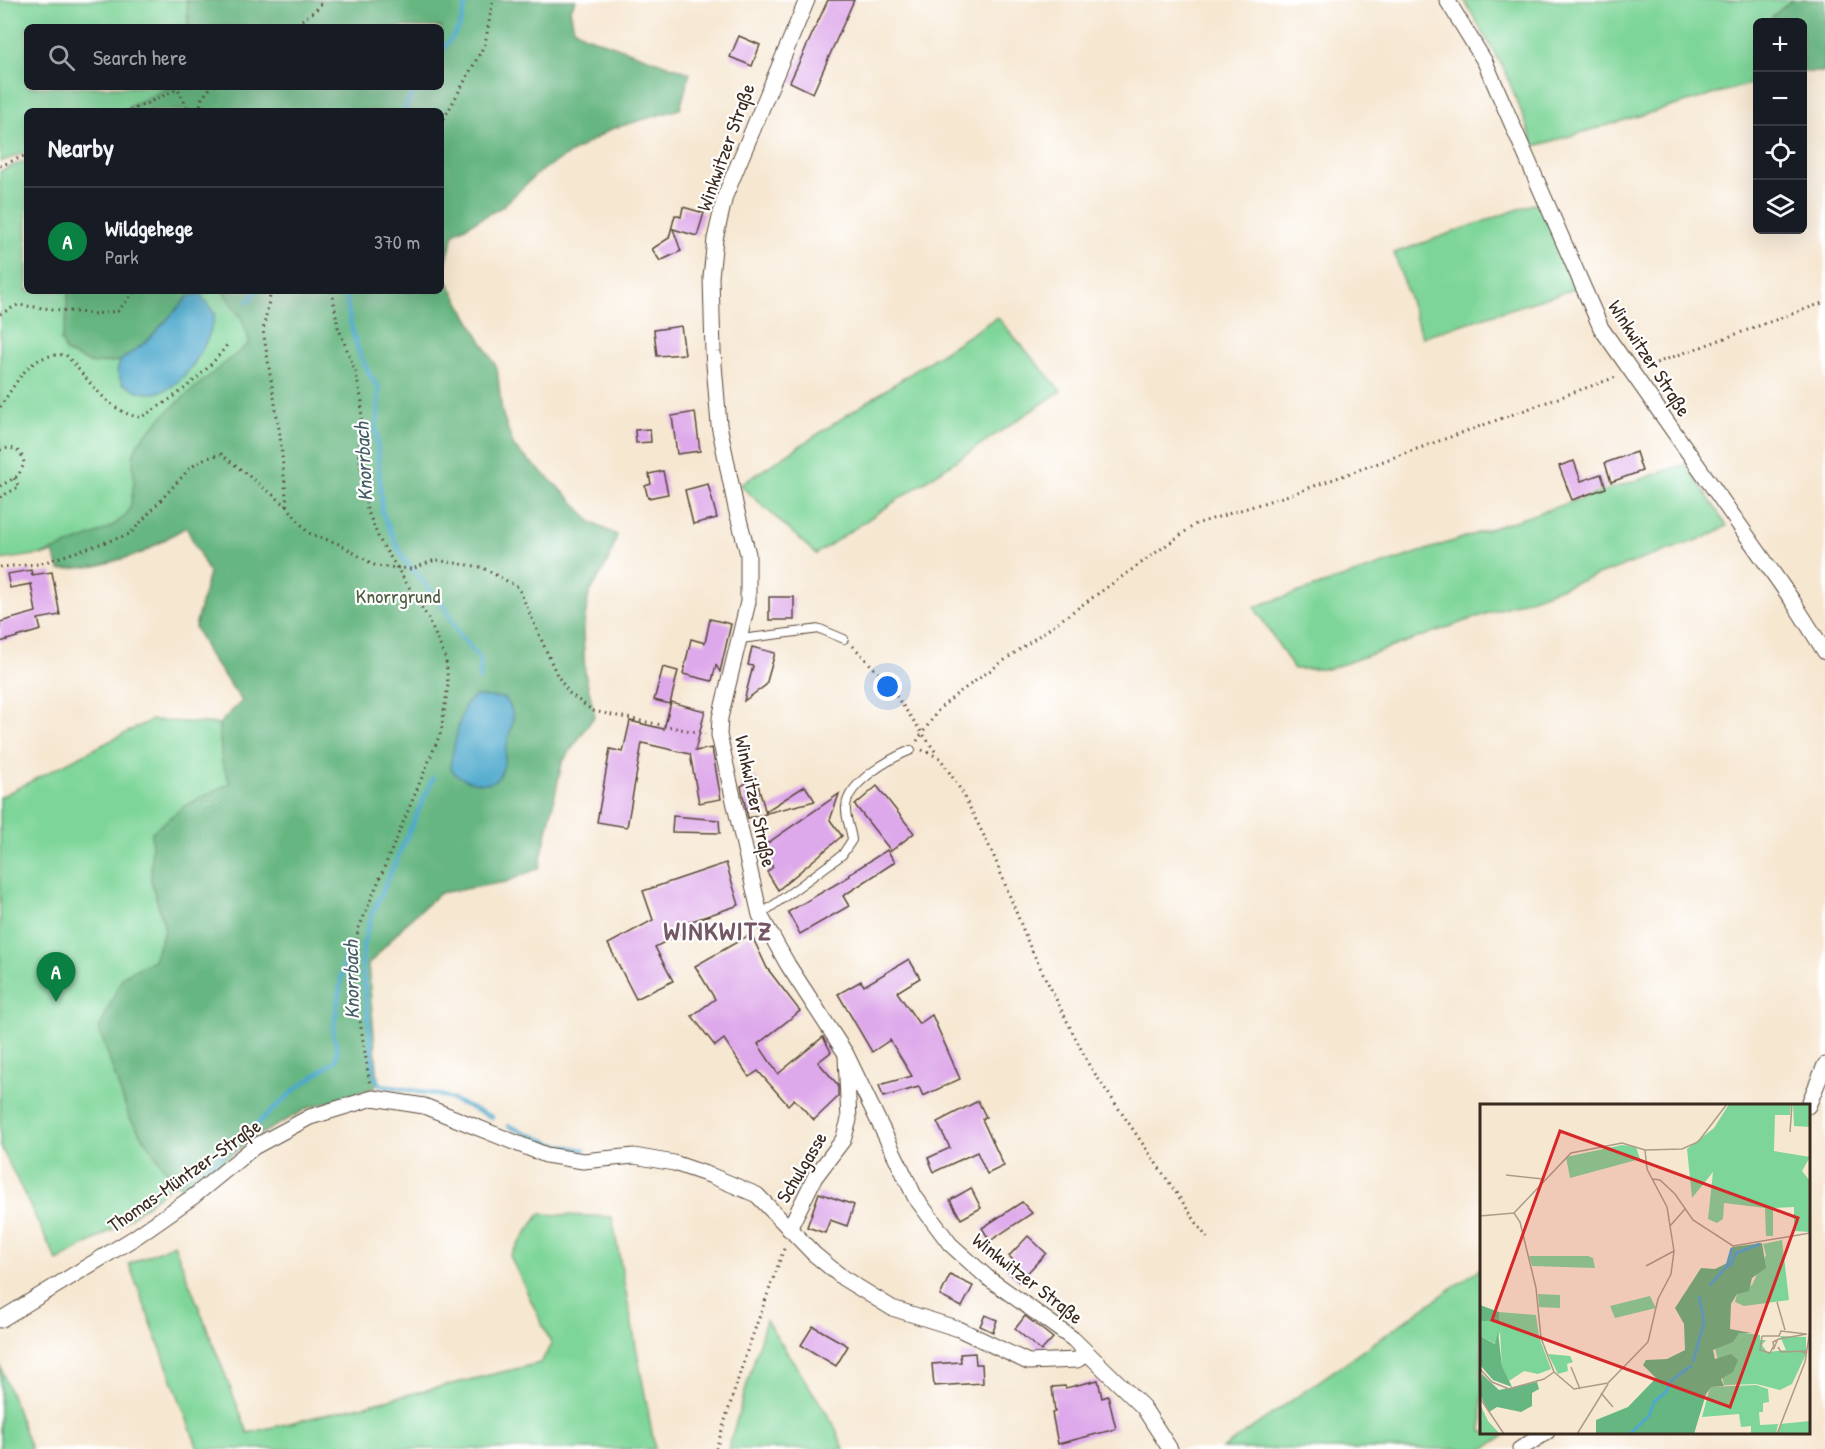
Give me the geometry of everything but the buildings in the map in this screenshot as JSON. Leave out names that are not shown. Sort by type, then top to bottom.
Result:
[{"type":"street","name":"Winkwitzer Straße","points":[[807,0],[725,196],[715,238],[711,278],[713,352],[719,425],[748,554],[748,602],[741,639],[720,718],[719,735],[760,915],[788,965],[846,1054],[915,1197],[950,1244],[988,1278],[1046,1317],[1087,1353],[1143,1407],[1170,1449]]},
{"type":"street","name":"Winkwitzer Straße","points":[[1447,0],[1485,62],[1601,328],[1792,600],[1825,652]]},
{"type":"street","name":"Schulgasse","points":[[789,1229],[815,1177],[843,1140],[849,1120],[846,1054]]},
{"type":"street","points":[[1809,1104],[1822,1081],[1825,1065]]},
{"type":"street","name":"Thomas-Müntzer-Straße","points":[[0,1320],[134,1238],[194,1196],[254,1147],[310,1117],[373,1098],[424,1106],[546,1155],[583,1161],[634,1156],[674,1163],[757,1195],[789,1229],[843,1278],[892,1308],[959,1329],[1028,1362],[1077,1360],[1087,1353]]},
{"type":"street","points":[[1520,1449],[1543,1434]]},
{"type":"lane","points":[[741,639],[820,629],[844,639]]},
{"type":"lane","points":[[760,915],[842,855],[852,840],[846,807],[850,791],[888,762],[911,750]]},
{"type":"path","points":[[295,24],[316,10],[324,0]]},
{"type":"path","points":[[444,119],[485,44],[493,0]]},
{"type":"path","points":[[137,108],[176,90]]},
{"type":"path","points":[[178,90],[188,108]]},
{"type":"path","points":[[200,108],[202,98],[209,90]]},
{"type":"path","points":[[0,166],[24,156]]},
{"type":"path","points":[[0,314],[18,305],[95,314],[118,311],[132,294]]},
{"type":"path","points":[[270,294],[263,330],[280,435],[287,506]]},
{"type":"path","points":[[332,294],[338,327],[355,370],[362,402],[359,455],[367,509],[379,539],[427,616],[446,659],[448,685],[441,732],[357,930],[352,969],[373,1098]]},
{"type":"path","points":[[911,750],[939,709],[957,694],[1196,524],[1295,493],[1825,302]]},
{"type":"path","points":[[0,407],[25,370],[38,359],[52,354],[66,355],[113,405],[131,416],[141,417],[193,381],[217,359],[229,342]]},
{"type":"path","points":[[0,450],[11,447],[21,454],[24,465],[22,471],[0,486]]},
{"type":"path","points":[[0,567],[39,564],[130,534],[190,468],[204,459],[221,454],[287,506],[308,533],[339,544],[376,567],[412,568],[435,560],[481,567],[518,587],[557,675],[578,703],[593,711],[719,735]]},
{"type":"path","points":[[0,497],[19,487],[14,478]]},
{"type":"path","points":[[844,639],[884,679],[940,758],[978,822],[1030,946],[1089,1065],[1207,1238]]},
{"type":"path","points":[[911,750],[923,750],[940,758]]},
{"type":"path","points":[[716,1449],[789,1229]]},
{"type":"green space","points":[[0,0],[187,0],[188,24],[24,24],[24,90],[165,90],[127,108],[24,108],[24,153],[0,162]]},
{"type":"green space","name":"Knorrgrund","points":[[187,0],[576,0],[570,10],[574,28],[583,35],[690,73],[680,109],[611,129],[539,172],[502,207],[454,233],[444,270],[444,108],[127,108],[165,90],[444,90],[444,24],[188,24]]},
{"type":"green space","points":[[1464,0],[1792,0],[1773,18],[1753,18],[1753,83],[1535,146],[1505,71]]},
{"type":"green space","points":[[1792,0],[1825,0],[1825,72],[1807,72],[1807,18],[1772,17]]},
{"type":"green space","points":[[24,161],[24,294],[225,294],[242,319],[251,343],[140,523],[77,549],[0,560],[0,171]]},
{"type":"green space","points":[[1539,202],[1574,289],[1422,337],[1394,253]]},
{"type":"green space","name":"Knorrgrund","points":[[444,276],[497,368],[502,412],[514,447],[569,497],[592,523],[617,535],[609,560],[589,594],[583,631],[585,674],[595,715],[562,763],[539,868],[506,882],[440,893],[407,922],[368,965],[378,1080],[375,1088],[308,1108],[250,1140],[185,1192],[167,1172],[129,1117],[99,1029],[123,976],[154,960],[165,928],[151,880],[152,832],[185,806],[230,783],[222,762],[219,724],[242,701],[209,655],[195,627],[209,573],[186,527],[142,553],[97,566],[60,570],[53,553],[41,555],[104,530],[124,516],[131,505],[134,455],[137,446],[152,427],[179,402],[250,343],[242,319],[225,294],[444,294]]},
{"type":"green space","points":[[68,294],[199,294],[189,296],[147,341],[120,361],[92,364],[66,352],[61,340],[66,321]]},
{"type":"green space","points":[[997,317],[1061,391],[816,554],[740,485]]},
{"type":"green space","points":[[1686,464],[1727,526],[1706,537],[1329,669],[1294,669],[1254,607]]},
{"type":"green space","points":[[151,720],[219,724],[222,762],[231,783],[185,806],[151,880],[165,928],[154,960],[123,976],[129,1117],[176,1182],[119,1226],[57,1261],[0,1145],[0,797]]},
{"type":"green space","points":[[540,1214],[612,1217],[655,1449],[198,1449],[129,1264],[174,1244],[248,1433],[540,1363],[552,1345],[510,1256]]},
{"type":"green space","points":[[1480,1269],[1480,1434],[1506,1434],[1484,1449],[1222,1449]]},
{"type":"green space","points":[[766,1320],[833,1423],[844,1449],[728,1449]]},
{"type":"green space","points":[[0,1365],[31,1449],[0,1449]]},
{"type":"water","points":[[200,294],[215,314],[202,351],[185,375],[164,390],[152,393],[140,392],[122,383],[117,371],[120,361],[147,341],[189,296]]},
{"type":"water","points":[[475,696],[505,698],[513,716],[503,768],[496,780],[485,783],[471,782],[459,776],[451,768],[463,710]]},
{"type":"waterway","name":"Knorrbach","points":[[444,48],[459,28],[467,0]]},
{"type":"waterway","name":"Knorrbach","points":[[406,108],[414,90]]},
{"type":"waterway","points":[[248,302],[254,294]]},
{"type":"waterway","name":"Knorrbach","points":[[346,294],[355,342],[365,366],[379,388],[376,426],[382,512],[403,558],[445,608],[458,633],[480,659],[479,679]]},
{"type":"waterway","name":"Knorrbach","points":[[433,778],[371,917],[363,945],[362,968],[375,1077],[381,1085],[444,1096],[492,1117]]},
{"type":"waterway","points":[[197,1177],[296,1089],[336,1060],[337,1048],[333,1033],[346,948]]},
{"type":"waterway","points":[[509,1126],[553,1144],[584,1150]]},
{"type":"place","name":"Wildgehege","points":[[56,1002]]},
{"type":"district","name":"WINKWITZ","points":[[718,930]]}]
